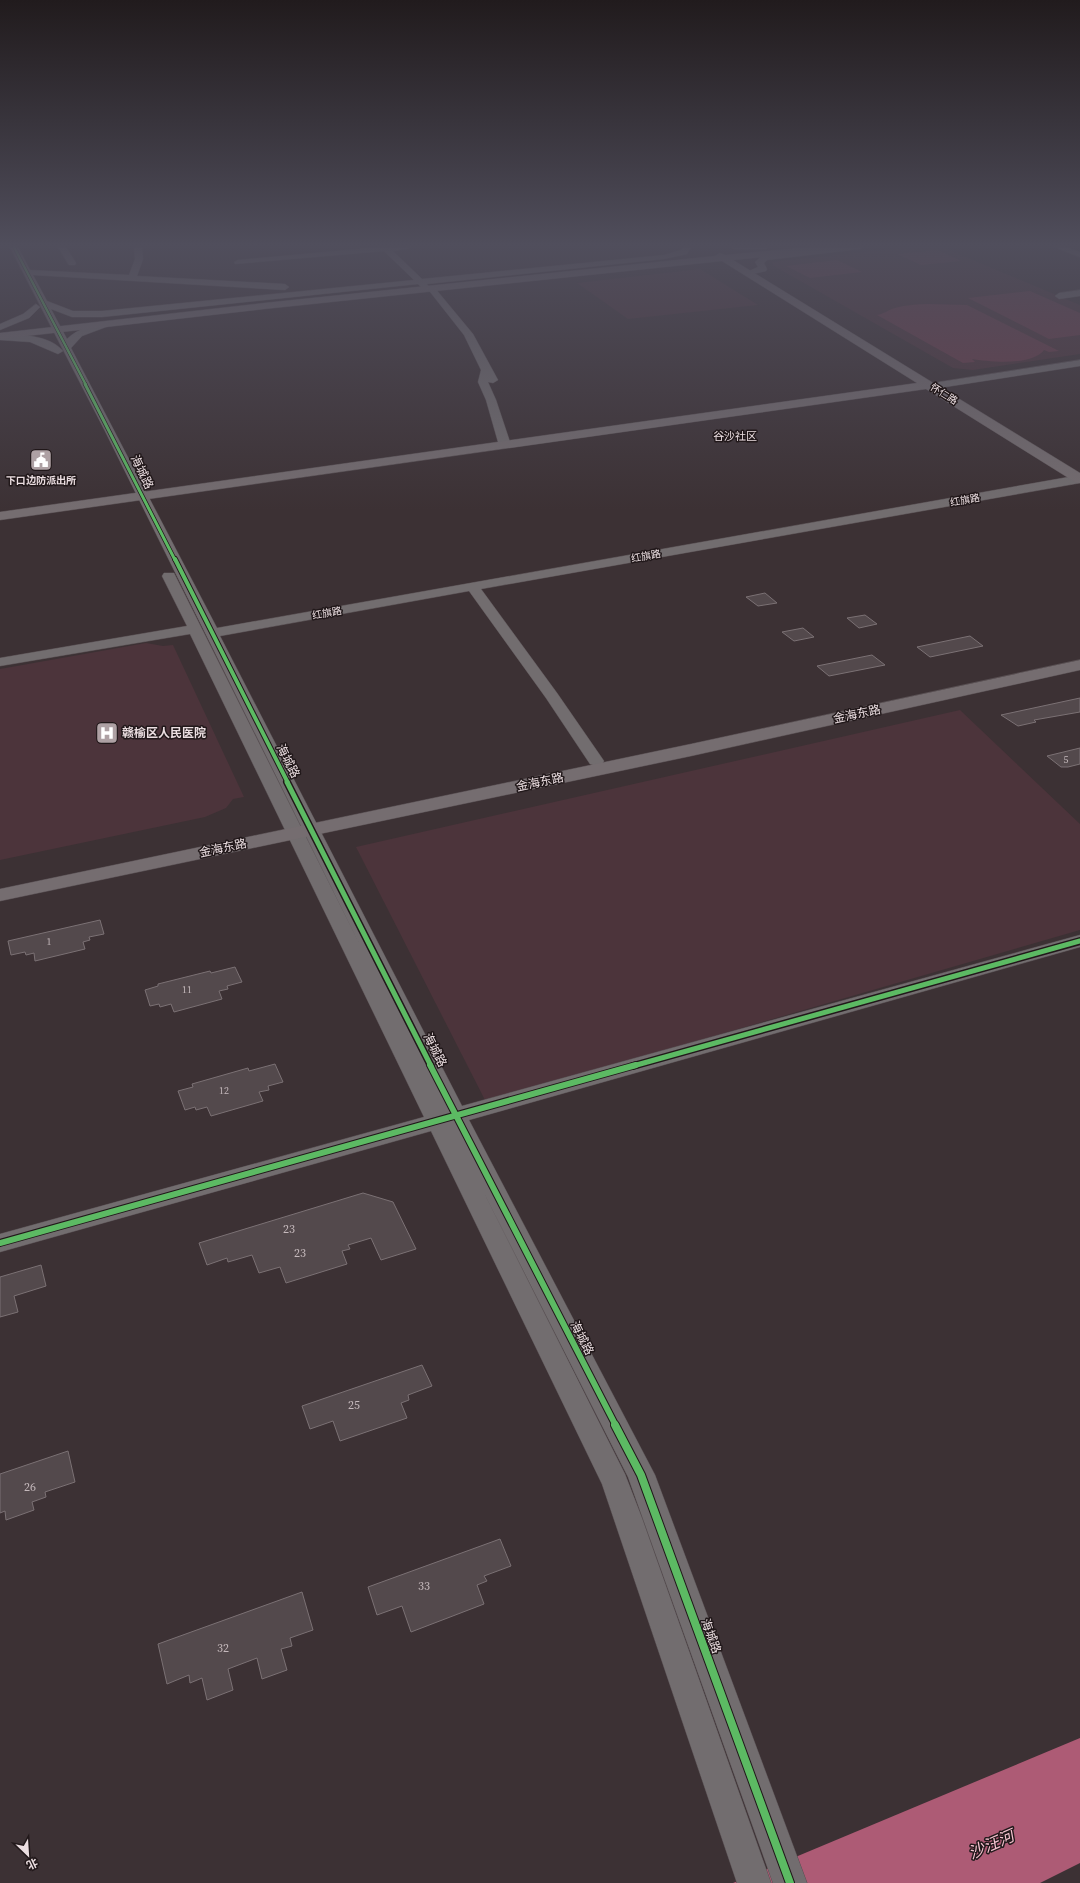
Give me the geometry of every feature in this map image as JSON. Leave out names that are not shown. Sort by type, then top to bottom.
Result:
[{"type":"main road","name":"怀仁路","points":[[852,335],[1080,479]]},
{"type":"main road","name":"怀仁路","points":[[931,384],[1080,471]]},
{"type":"main road","points":[[0,516],[504,442],[931,384]]},
{"type":"main road","points":[[0,512],[136,495],[931,384]]},
{"type":"main road","name":"金海东路","points":[[0,895],[596,761],[1080,658]]},
{"type":"main road","name":"金海东路","points":[[0,885],[692,750],[1080,666]]},
{"type":"street","points":[[0,340],[16,335]]},
{"type":"street","name":"海城路","points":[[52,335],[136,495],[447,1119],[615,1483],[754,1883]]},
{"type":"street","points":[[66,335],[72,338],[77,335]]},
{"type":"street","points":[[468,335],[486,370],[493,380]]},
{"type":"street","points":[[931,384],[1080,363]]},
{"type":"street","points":[[486,370],[483,382],[492,400],[504,442]]},
{"type":"street","name":"红旗路","points":[[0,662],[473,587],[1080,479]]},
{"type":"street","points":[[473,587],[552,696],[596,761]]},
{"type":"street","points":[[0,1243],[1080,941]]},
{"type":"street","name":"海城路","points":[[447,1119],[641,1475],[790,1883]]},
{"type":"shaded area","points":[[895,335],[1080,335],[1080,354],[973,370],[953,368]]},
{"type":"shaded area","points":[[913,335],[1027,335],[1059,351],[1049,352],[1044,350],[1030,359],[1021,361],[1000,362],[972,359],[975,362],[963,363]]},
{"type":"shaded area","points":[[1041,335],[1080,335],[1080,335],[1049,339]]},
{"type":"shaded area","name":"赣榆区人民医院","points":[[146,643],[163,646],[173,645],[244,797],[233,799],[226,808],[205,817],[0,860],[0,669]]},
{"type":"shaded area","points":[[960,710],[1080,824],[1080,930],[486,1102],[356,847]]},
{"type":"water","name":"沙汪河","points":[[1080,1738],[1080,1863],[1040,1883],[733,1883]]},
{"type":"building","points":[[765,593],[777,603],[758,606],[746,597]]},
{"type":"building","points":[[865,615],[877,624],[859,628],[847,618]]},
{"type":"building","points":[[803,628],[814,637],[794,641],[782,632]]},
{"type":"building","points":[[970,636],[983,646],[930,657],[917,647]]},
{"type":"building","points":[[872,655],[885,665],[829,676],[817,666]]},
{"type":"building","points":[[1080,698],[1080,712],[1034,720],[1036,722],[1018,726],[1001,715]]},
{"type":"building","points":[[1080,748],[1080,764],[1068,767],[1061,767],[1047,756]]},
{"type":"building","points":[[100,920],[104,934],[89,937],[90,940],[83,942],[85,949],[35,961],[34,953],[26,955],[25,952],[11,955],[8,941]]},
{"type":"building","points":[[235,967],[242,982],[227,986],[228,989],[219,991],[222,999],[174,1012],[171,1004],[160,1007],[159,1004],[150,1006],[145,990],[158,986],[158,984],[210,971],[211,973]]},
{"type":"building","points":[[275,1064],[283,1082],[268,1086],[269,1090],[259,1092],[263,1101],[211,1116],[207,1107],[196,1110],[195,1107],[185,1110],[178,1091],[193,1087],[192,1084],[248,1068],[249,1071]]},
{"type":"building","points":[[363,1193],[393,1202],[416,1249],[381,1260],[371,1238],[348,1245],[350,1249],[342,1251],[347,1264],[286,1283],[280,1267],[259,1273],[252,1255],[228,1262],[227,1258],[207,1265],[199,1243]]},
{"type":"building","points":[[41,1265],[46,1286],[14,1296],[18,1312],[0,1317],[0,1277]]},
{"type":"building","points":[[422,1365],[432,1386],[408,1395],[409,1400],[401,1403],[407,1418],[340,1441],[333,1421],[310,1429],[302,1406]]},
{"type":"building","points":[[68,1451],[75,1482],[45,1492],[46,1497],[32,1502],[34,1510],[6,1520],[5,1511],[0,1513],[0,1474]]},
{"type":"building","points":[[500,1539],[511,1566],[484,1576],[487,1581],[477,1585],[484,1604],[411,1632],[402,1606],[377,1615],[368,1587]]},
{"type":"building","points":[[302,1592],[313,1630],[290,1638],[292,1646],[281,1649],[287,1670],[262,1679],[257,1658],[228,1669],[233,1690],[207,1700],[202,1678],[190,1683],[189,1675],[167,1684],[158,1644]]},
{"type":"cycle path","points":[[60,335],[110,431],[456,1116],[641,1475],[790,1883]]},
{"type":"cycle path","points":[[0,1243],[1080,941]]},
{"type":"place","name":"下口边防派出所","points":[[41,460]]},
{"type":"place","name":"赣榆区人民医院","points":[[107,733]]},
{"type":"district","name":"谷沙社区","points":[[735,436]]}]
